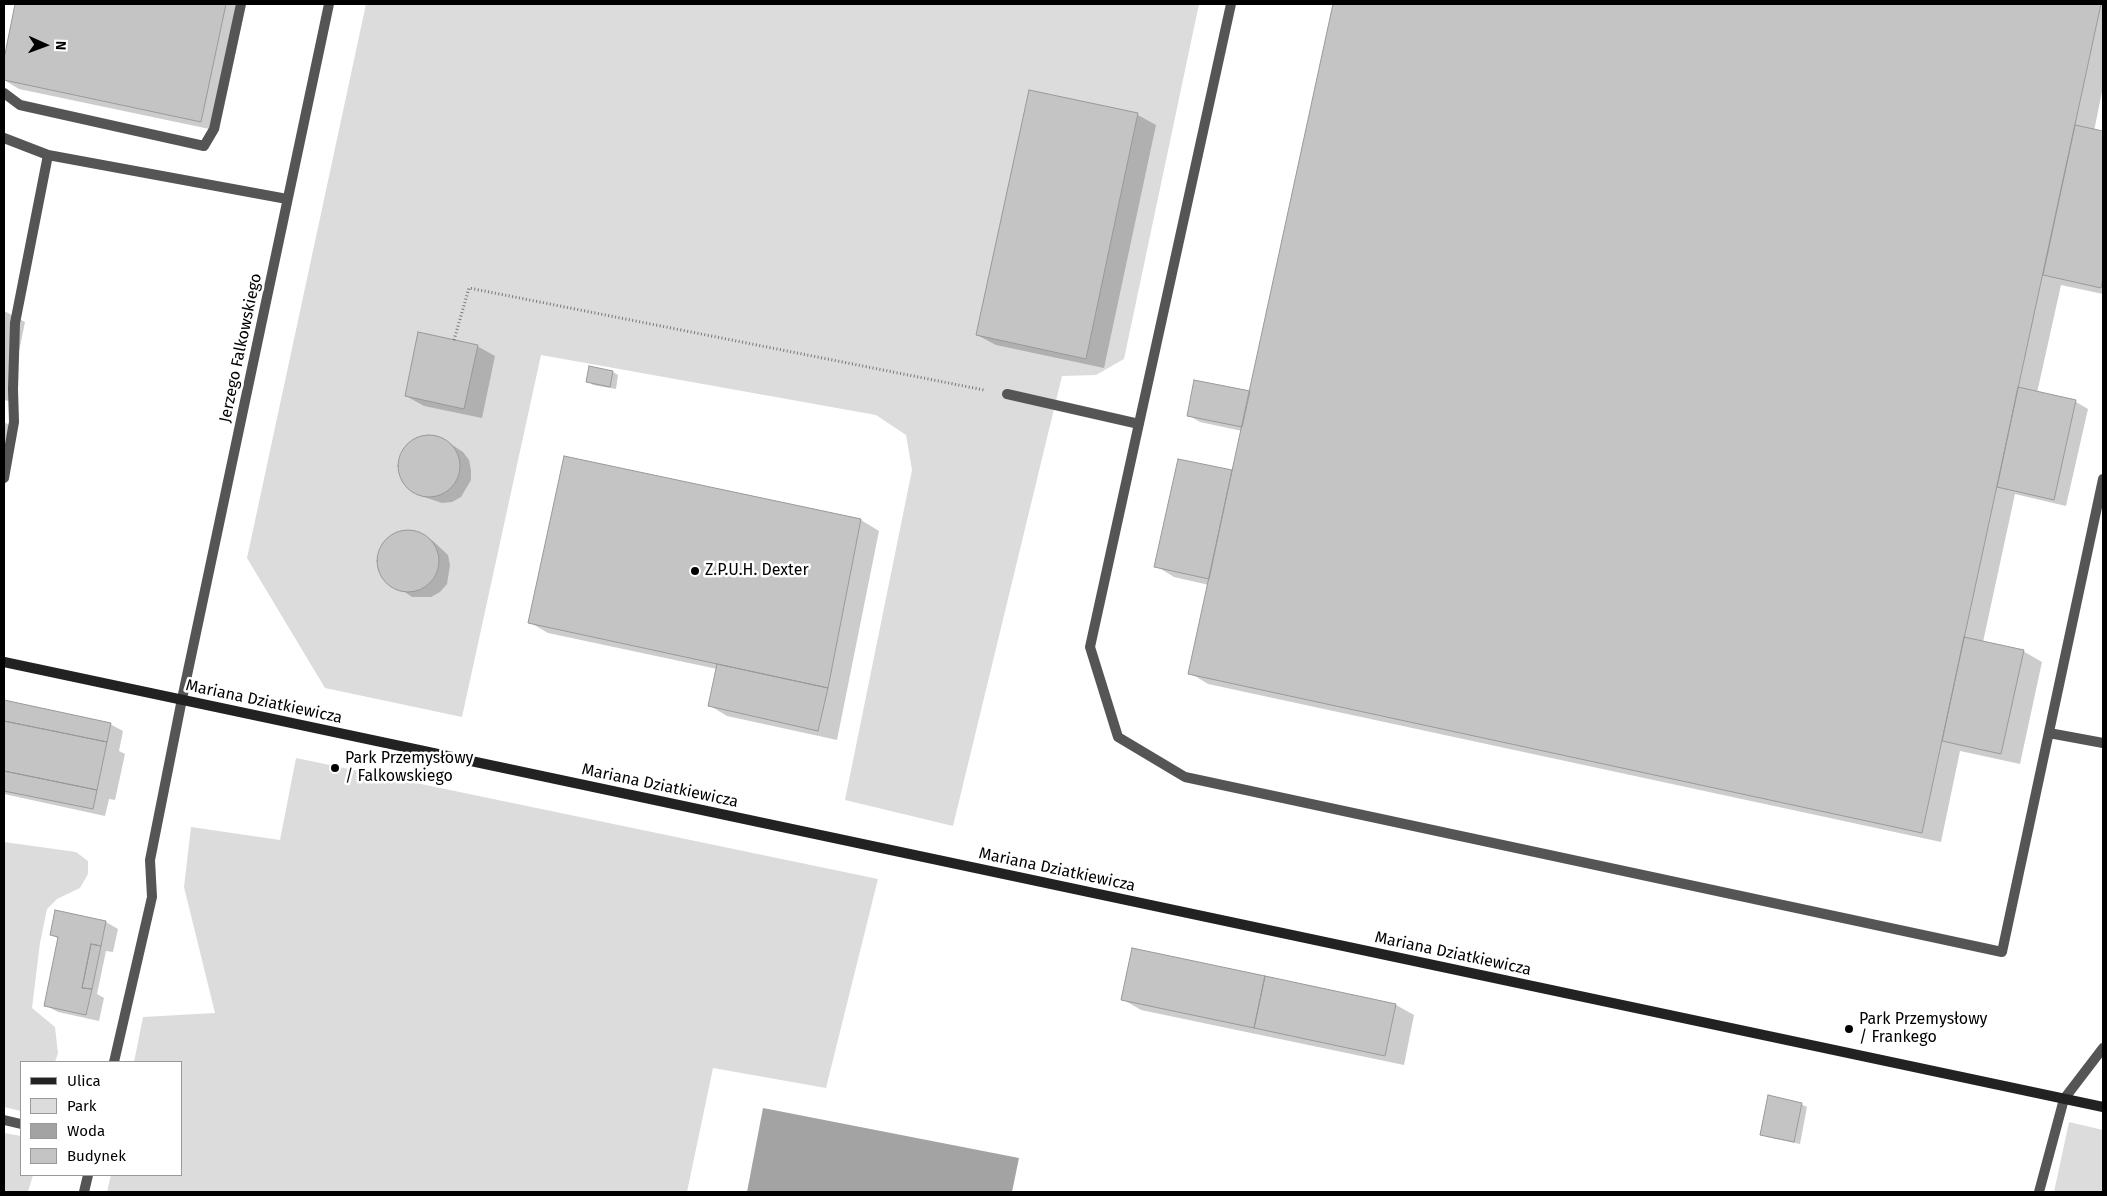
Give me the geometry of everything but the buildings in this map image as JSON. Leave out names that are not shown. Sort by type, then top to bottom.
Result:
[{"type":"street","points":[[4,93],[20,105],[204,146],[214,130],[241,4]]},
{"type":"street","name":"Jerzego Falkowskiego","points":[[114,1061],[152,897],[150,860],[182,699],[329,4]]},
{"type":"street","points":[[1231,4],[1090,647],[1118,737],[1184,777],[2002,952],[2103,479]]},
{"type":"street","points":[[4,138],[48,156],[288,199]]},
{"type":"street","points":[[4,478],[14,422],[12,389],[15,323],[48,156]]},
{"type":"street","points":[[1007,394],[1139,424]]},
{"type":"street","name":"Mariana Dziatkiewicza","points":[[4,662],[2103,1107]]},
{"type":"street","points":[[2049,732],[2103,743]]},
{"type":"street","points":[[2039,1192],[2064,1099],[2103,1048]]},
{"type":"street","points":[[4,1120],[20,1124]]},
{"type":"street","points":[[84,1192],[88,1176]]},
{"type":"path","points":[[454,340],[468,288],[1007,394]]},
{"type":"green space","points":[[366,4],[1199,4],[1124,359],[1096,375],[1062,376],[953,826],[845,800],[912,470],[906,435],[876,415],[541,355],[462,717],[325,688],[247,558]]},
{"type":"green space","points":[[296,758],[878,879],[826,1088],[713,1068],[687,1192],[107,1192],[111,1176],[182,1176],[182,1061],[134,1061],[143,1017],[215,1013],[184,887],[191,827],[280,840]]},
{"type":"green space","points":[[4,842],[76,852],[88,861],[88,874],[80,888],[57,899],[47,909],[40,943],[32,1008],[55,1027],[58,1053],[55,1061],[20,1061],[20,1111],[4,1107]]},
{"type":"green space","points":[[2069,1122],[2103,1130],[2103,1192],[2054,1192]]},
{"type":"green space","points":[[4,1133],[20,1136],[20,1176],[33,1176],[28,1192],[4,1192]]},
{"type":"water","points":[[763,1108],[1019,1158],[1012,1192],[747,1192]]},
{"type":"place","name":"Z.P.U.H. Dexter","points":[[695,571]]},
{"type":"place","name":"Park Przemysłowy / Falkowskiego","points":[[335,768]]},
{"type":"place","name":"Park Przemysłowy / Frankego","points":[[1849,1029]]}]
